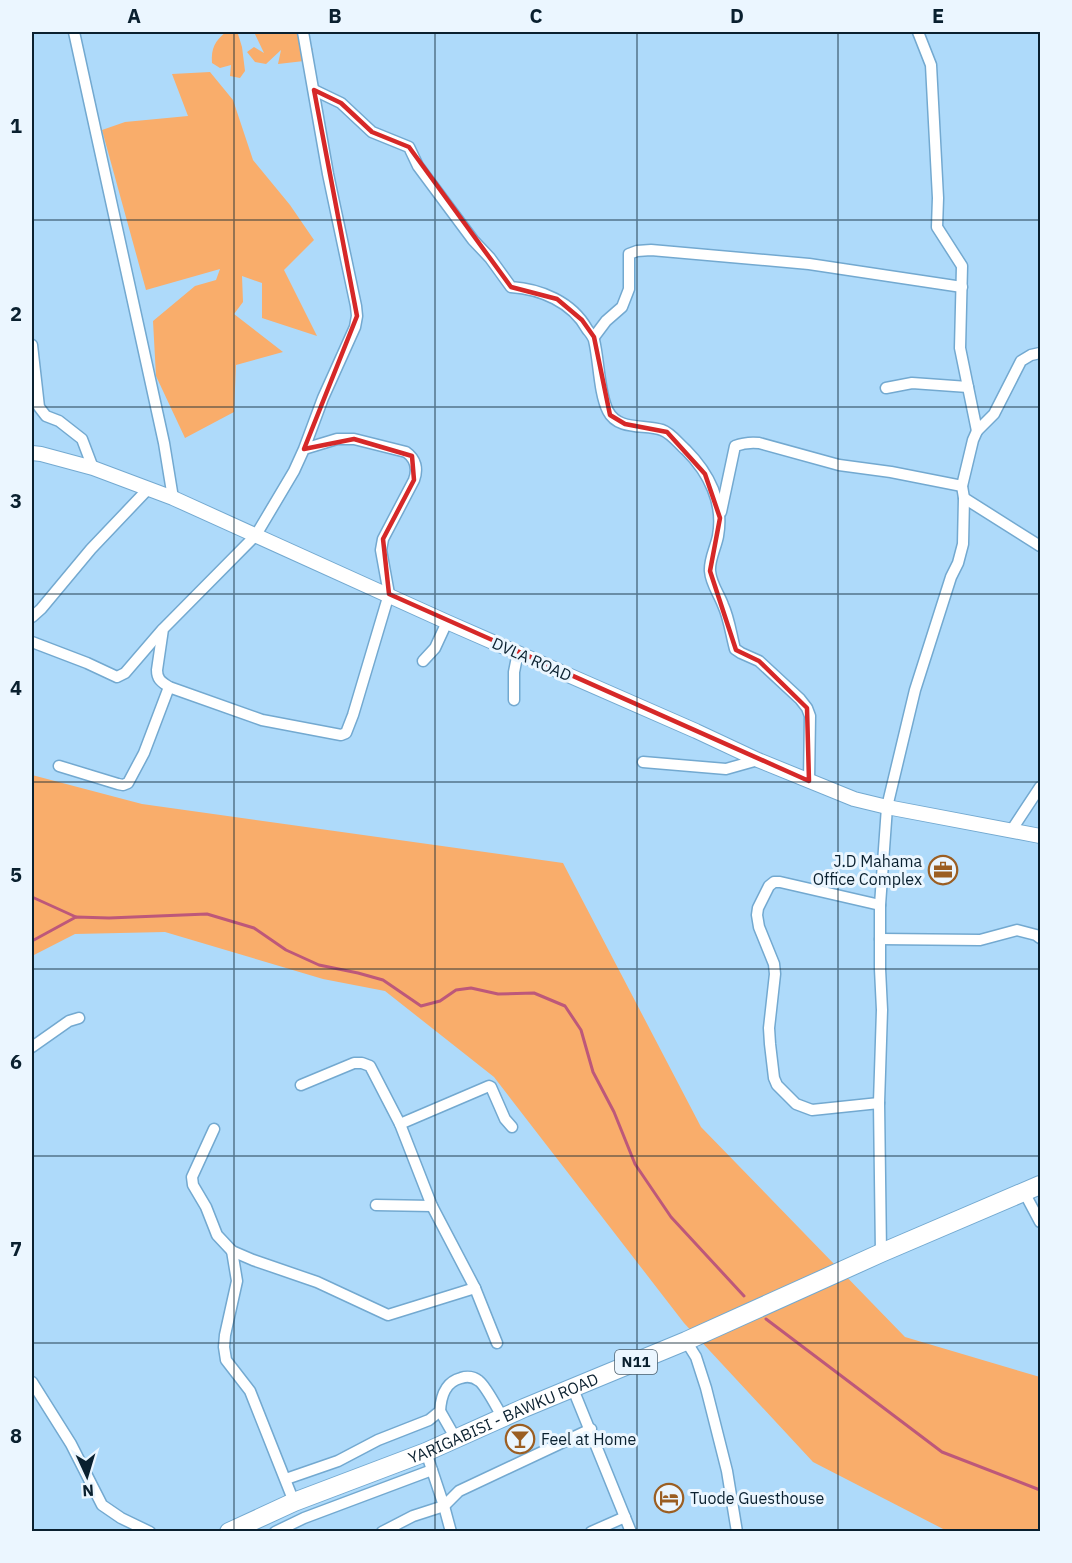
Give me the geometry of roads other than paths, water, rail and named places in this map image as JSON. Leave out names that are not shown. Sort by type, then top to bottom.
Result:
[{"type":"highway","name":"YARIGABISI - BAWKU ROAD","points":[[239,1530],[294,1502],[429,1461],[456,1439],[686,1341],[881,1253],[1033,1188]]},
{"type":"street","points":[[74,32],[164,443],[172,498]]},
{"type":"street","points":[[32,642],[117,677],[125,673],[163,629],[256,534],[294,471],[304,449],[323,398],[355,327],[357,316],[327,174],[303,32]]},
{"type":"street","points":[[918,32],[931,65],[938,198],[937,227],[962,266],[960,348],[977,431]]},
{"type":"street","points":[[314,90],[341,103],[372,132],[409,147],[418,166],[511,287],[525,288],[556,299],[582,320],[594,338],[601,384],[606,408],[610,415],[625,424],[667,432],[688,453],[711,483],[720,518]]},
{"type":"street","points":[[594,338],[606,321],[622,307],[629,290],[629,254],[637,251],[651,250],[809,264],[962,287]]},
{"type":"street","points":[[32,345],[39,407],[46,416],[59,422],[82,439],[93,468]]},
{"type":"street","points":[[881,1253],[880,905],[887,807],[915,690],[963,544],[962,486],[973,440],[977,431],[994,414],[1021,361],[1031,355],[1041,353]]},
{"type":"street","points":[[886,388],[912,383],[968,387]]},
{"type":"street","points":[[163,629],[157,676],[169,687],[262,720],[341,735],[346,732],[388,594],[381,550],[383,539],[417,473],[412,456],[406,452],[354,439],[337,439],[304,449]]},
{"type":"street","points":[[809,782],[810,716],[807,708],[759,661],[735,649],[723,605],[712,582],[710,571],[735,446],[750,442],[759,443],[839,465],[891,472],[962,486]]},
{"type":"street","name":"DVLA ROAD","points":[[32,453],[93,468],[149,488],[809,782],[854,799],[887,807],[1041,836]]},
{"type":"street","points":[[32,617],[149,488]]},
{"type":"street","points":[[964,498],[1041,546]]},
{"type":"street","points":[[423,662],[435,648],[447,622]]},
{"type":"street","points":[[514,700],[514,672],[518,652]]},
{"type":"street","points":[[59,766],[118,784],[128,783],[144,753],[169,687]]},
{"type":"street","points":[[643,762],[726,769],[758,760]]},
{"type":"street","points":[[1011,831],[1041,787]]},
{"type":"street","points":[[879,1103],[812,1110],[796,1104],[777,1085],[774,1078],[769,1029],[774,964],[759,927],[757,915],[769,886],[774,882],[880,905]]},
{"type":"street","points":[[880,939],[980,940],[1017,930],[1041,938]]},
{"type":"street","points":[[32,1047],[69,1021],[79,1018]]},
{"type":"street","points":[[301,1085],[354,1063],[370,1066],[400,1124],[432,1206],[475,1288],[497,1343]]},
{"type":"street","points":[[400,1124],[489,1086],[505,1119],[512,1127]]},
{"type":"street","points":[[214,1129],[192,1177],[193,1185],[206,1207],[217,1235],[232,1251],[316,1282],[388,1315],[475,1288]]},
{"type":"street","points":[[1033,1188],[1041,1222]]},
{"type":"street","points":[[376,1205],[432,1206]]},
{"type":"street","points":[[232,1251],[237,1281],[225,1335],[226,1360],[250,1390],[294,1502]]},
{"type":"street","points":[[686,1341],[696,1357],[706,1388],[727,1472],[737,1532]]},
{"type":"street","points":[[456,1439],[440,1411],[441,1398],[446,1388],[454,1380],[468,1376],[480,1382],[503,1418]]},
{"type":"street","points":[[32,1384],[71,1444],[102,1505],[121,1518],[150,1532]]},
{"type":"street","points":[[573,1389],[632,1532]]},
{"type":"street","points":[[286,1479],[338,1461],[378,1440],[429,1420],[440,1411]]},
{"type":"street","points":[[382,1532],[413,1515],[444,1506],[459,1491],[591,1429]]},
{"type":"street","points":[[275,1532],[429,1461],[451,1532]]},
{"type":"street","points":[[591,1532],[625,1517]]},
{"type":"waterway","points":[[32,897],[76,917]]},
{"type":"waterway","points":[[32,941],[76,917],[207,914],[254,928],[286,950],[319,965],[383,980],[421,1006],[440,1001],[456,990],[471,988],[498,994],[534,993],[565,1006],[581,1030],[593,1072],[614,1112],[635,1164],[671,1217],[744,1296]]},
{"type":"waterway","points":[[766,1319],[942,1452],[1040,1490]]},
{"type":"place","name":"J.D Mahama Office Complex","points":[[943,870]]},
{"type":"place","name":"Feel at Home","points":[[520,1439]]},
{"type":"place","name":"Tuode Guesthouse","points":[[669,1498]]}]
